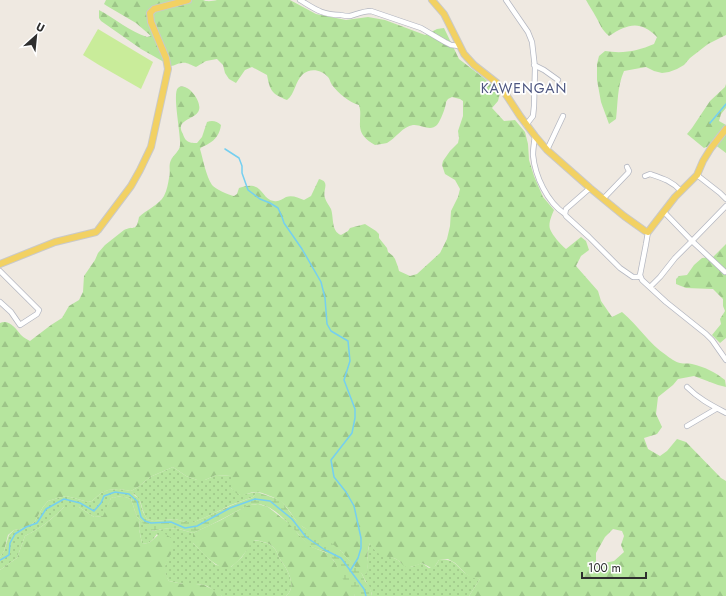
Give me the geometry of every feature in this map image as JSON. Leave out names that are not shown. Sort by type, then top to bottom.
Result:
[{"type":"main road","points":[[0,264],[55,242],[96,232],[131,186],[151,147],[168,69],[166,58],[151,22],[150,14],[154,9],[188,0]]},
{"type":"main road","points":[[432,0],[444,14],[459,46],[468,60],[497,83],[526,125],[547,150],[603,199],[648,232],[697,175],[711,148],[726,129]]},
{"type":"street","points":[[300,0],[315,10],[330,15],[350,16],[365,11],[371,11],[421,28],[451,45],[459,46]]},
{"type":"street","points":[[506,0],[528,32],[532,42],[535,93],[533,114],[526,125]]},
{"type":"street","points":[[534,65],[558,80]]},
{"type":"street","points":[[547,150],[563,116]]},
{"type":"street","points":[[535,136],[533,147],[536,169],[545,193],[550,201],[620,268],[633,277],[640,275]]},
{"type":"street","points":[[603,199],[628,173],[629,171],[626,167]]},
{"type":"street","points":[[645,176],[650,174],[664,178],[681,192]]},
{"type":"street","points":[[697,175],[726,198]]},
{"type":"street","points":[[565,214],[566,209],[590,188]]},
{"type":"street","points":[[650,287],[675,258],[726,206]]},
{"type":"street","points":[[664,212],[725,272]]},
{"type":"street","points":[[648,232],[640,275],[642,280],[706,334],[726,360]]},
{"type":"street","points":[[0,271],[39,310],[37,314],[20,325],[11,312],[0,302]]},
{"type":"street","points":[[687,387],[702,400],[711,404],[716,409],[726,413]]},
{"type":"street","points":[[687,426],[716,409]]},
{"type":"green space","points":[[106,0],[290,0],[316,14],[346,20],[368,17],[385,20],[425,35],[437,29],[444,28],[459,59],[485,79],[500,93],[498,101],[492,108],[504,121],[515,120],[525,132],[528,144],[529,160],[534,176],[543,197],[554,210],[551,217],[550,229],[557,240],[566,249],[581,237],[586,241],[589,250],[581,256],[576,266],[598,291],[601,301],[612,317],[622,312],[660,351],[676,362],[706,368],[725,380],[726,387],[694,376],[678,379],[658,397],[656,414],[662,427],[657,434],[644,438],[648,449],[660,456],[667,451],[677,439],[686,442],[721,478],[726,481],[726,596],[469,596],[480,579],[473,578],[466,574],[455,563],[448,559],[439,560],[433,569],[422,563],[412,567],[406,567],[396,559],[379,554],[370,543],[368,553],[368,571],[366,574],[362,574],[341,551],[300,525],[281,501],[259,492],[244,495],[238,494],[231,488],[231,476],[216,475],[205,480],[197,480],[186,476],[173,467],[150,477],[131,491],[119,489],[108,490],[101,493],[92,501],[88,502],[66,496],[48,501],[32,524],[26,528],[14,530],[8,535],[4,551],[0,557],[0,323],[9,323],[22,336],[30,341],[62,318],[69,306],[79,300],[83,292],[84,276],[98,253],[105,245],[124,230],[136,227],[139,217],[162,199],[170,176],[170,162],[180,147],[176,105],[176,91],[178,88],[185,87],[189,89],[196,97],[199,106],[197,113],[181,125],[181,129],[186,140],[197,143],[202,137],[207,122],[214,121],[221,125],[220,131],[215,138],[200,149],[208,177],[214,187],[222,192],[234,196],[237,194],[239,188],[253,186],[261,190],[266,197],[274,201],[279,201],[291,196],[304,200],[311,196],[319,179],[323,180],[325,182],[324,195],[331,209],[336,231],[341,235],[350,228],[365,224],[379,234],[379,238],[387,248],[388,252],[395,259],[399,271],[410,276],[417,274],[440,253],[447,239],[451,211],[460,189],[455,180],[445,174],[442,165],[450,151],[458,143],[458,131],[463,116],[463,101],[460,99],[452,97],[448,99],[440,121],[434,127],[428,128],[416,125],[409,126],[387,143],[375,145],[368,141],[362,133],[360,126],[359,105],[348,100],[341,94],[332,85],[328,77],[322,72],[312,70],[303,74],[287,100],[278,96],[272,91],[267,75],[252,67],[245,70],[236,83],[229,79],[225,73],[223,65],[217,59],[206,61],[196,67],[187,63],[179,63],[171,66],[141,49],[101,21],[99,18],[99,10],[134,32],[147,37],[151,36],[136,23],[104,4]],"holes":[[[613,529],[622,531],[624,536],[621,545],[624,552],[614,561],[596,565],[596,553],[605,537]]]},
{"type":"green space","points":[[586,0],[726,0],[726,35],[708,44],[690,58],[684,65],[669,72],[662,73],[646,67],[624,71],[619,89],[616,119],[609,124],[601,102],[597,80],[597,64],[599,56],[605,51],[624,52],[642,48],[654,44],[657,37],[645,28],[639,26],[622,29],[609,36],[601,27]]},
{"type":"green space","points":[[98,29],[153,62],[141,89],[83,55]]},
{"type":"green space","points":[[726,84],[726,108],[721,114],[719,121],[726,125],[726,153],[714,144],[704,148],[687,134],[710,101],[725,87]]},
{"type":"green space","points":[[726,244],[726,338],[720,343],[712,335],[721,324],[720,319],[725,311],[723,299],[713,289],[686,288],[676,284],[676,279],[679,276],[687,275],[694,265],[702,258],[713,257]]},
{"type":"green space","points":[[173,467],[186,476],[197,480],[205,480],[216,475],[231,476],[231,488],[240,495],[257,492],[253,497],[231,505],[194,522],[186,522],[175,519],[154,521],[147,519],[139,499],[131,492],[131,499],[122,496],[111,498],[104,516],[94,517],[79,507],[64,507],[46,523],[25,536],[17,558],[0,570],[0,557],[4,551],[9,535],[14,530],[26,528],[32,524],[48,501],[66,496],[88,502],[92,501],[101,493],[108,490],[119,489],[131,491],[150,477]]},
{"type":"green space","points":[[131,491],[139,498],[143,512],[147,519],[154,521],[175,519],[186,522],[194,522],[253,497],[257,492],[280,500],[303,527],[328,540],[341,551],[362,574],[370,587],[372,596],[355,596],[329,555],[310,546],[286,520],[264,505],[256,504],[244,507],[193,533],[170,528],[150,531],[137,517],[131,499]]},
{"type":"green space","points":[[122,496],[131,499],[137,517],[140,520],[139,529],[142,543],[150,542],[159,534],[163,533],[172,539],[172,550],[165,568],[166,576],[169,581],[183,584],[204,585],[218,592],[222,596],[0,596],[0,570],[17,558],[25,536],[46,523],[64,507],[79,507],[94,517],[103,516],[111,498]]},
{"type":"green space","points":[[258,504],[268,507],[291,525],[312,547],[329,554],[344,579],[353,590],[355,596],[286,596],[291,587],[288,572],[275,549],[270,544],[264,542],[254,540],[239,560],[227,569],[221,567],[204,555],[193,543],[193,533],[248,505]]},
{"type":"green space","points":[[140,520],[151,531],[170,528],[193,533],[193,543],[216,565],[231,567],[242,557],[253,540],[267,543],[275,549],[288,572],[291,583],[289,592],[286,596],[222,596],[204,585],[183,584],[169,581],[165,574],[165,568],[166,562],[170,555],[157,534],[151,542],[142,543],[139,529]]},
{"type":"green space","points":[[370,542],[375,550],[411,567],[422,563],[429,568],[435,566],[439,560],[448,560],[470,576],[480,579],[469,596],[372,596],[362,574],[366,574],[368,568],[367,563]]},
{"type":"waterway","points":[[710,123],[726,104]]},
{"type":"waterway","points":[[225,149],[239,158],[248,190],[260,199],[278,208],[284,223],[302,249],[321,282],[325,298],[327,324],[331,331],[348,341],[350,361],[344,380],[355,409],[355,418],[352,433],[331,460],[334,477],[346,492],[354,506],[361,538],[361,548],[358,558],[350,571]]},
{"type":"waterway","points":[[0,560],[9,555],[10,543],[15,534],[26,527],[37,523],[46,509],[64,499],[80,503],[94,511],[101,503],[104,496],[115,492],[129,494],[137,501],[141,517],[145,521],[151,523],[171,522],[185,528],[197,526],[230,508],[255,499],[270,501],[292,519],[306,537],[325,550],[341,558],[364,589],[366,596]]},
{"type":"district","name":"KAWENGAN","points":[[524,88]]}]
